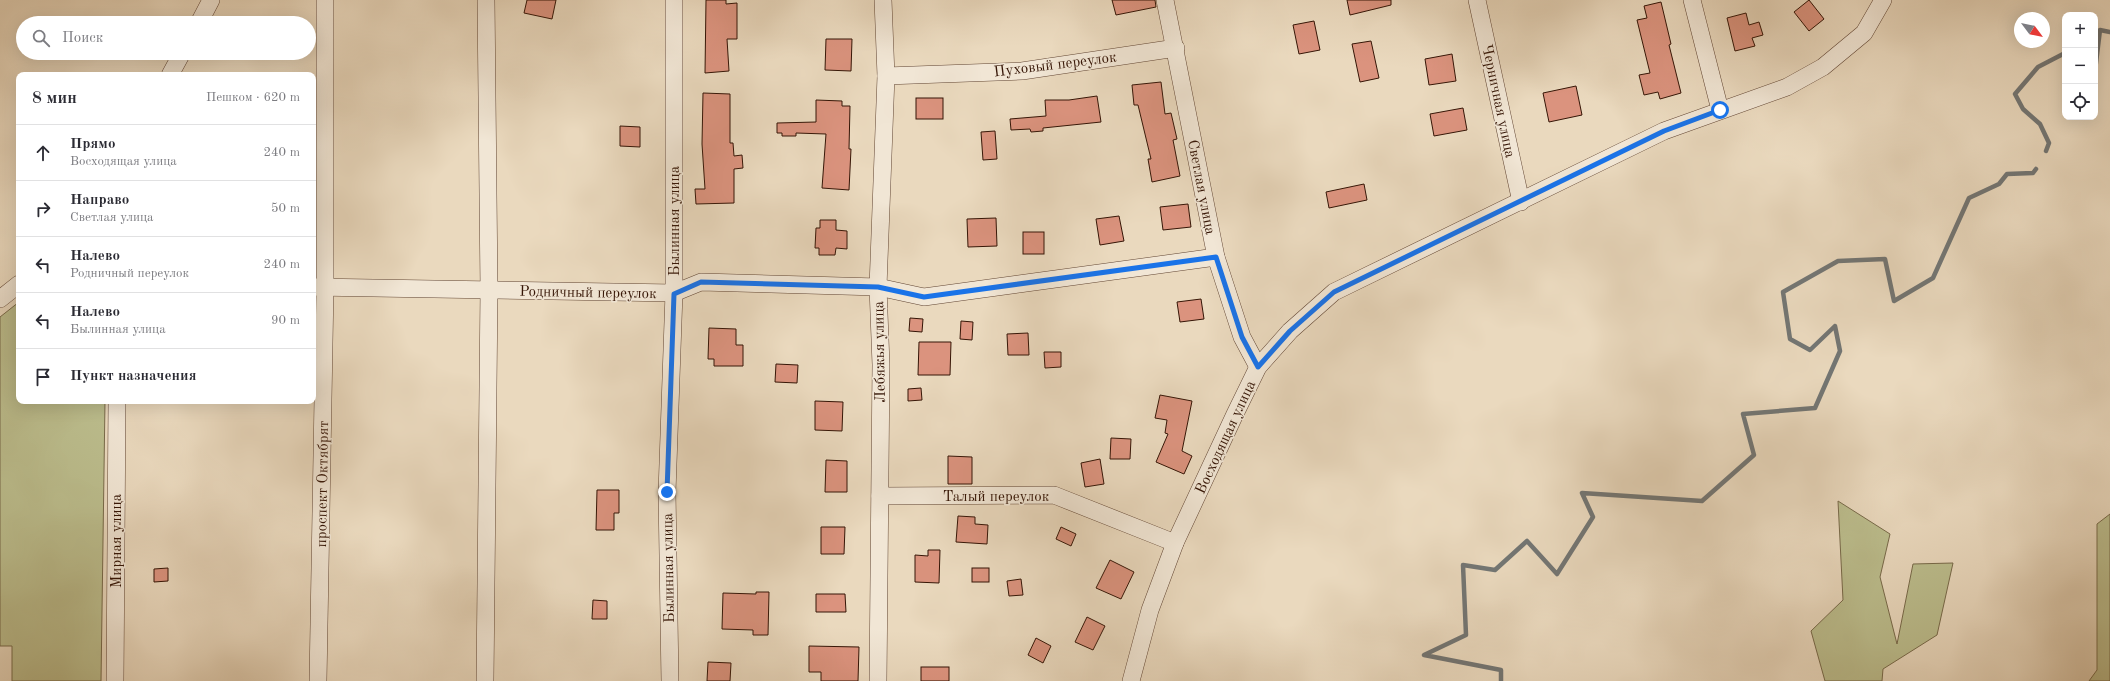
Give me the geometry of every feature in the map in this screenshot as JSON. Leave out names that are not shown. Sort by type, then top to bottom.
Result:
[{"type":"street","points":[[203,16],[211,0]]},
{"type":"street","name":"проспект Октябрят","points":[[318,681],[319,287],[325,0]]},
{"type":"street","points":[[485,681],[489,290],[486,0]]},
{"type":"street","name":"Былинная улица","points":[[670,681],[667,492],[674,294],[674,0]]},
{"type":"street","name":"Лебяжья улица","points":[[878,681],[881,365],[878,287],[886,76],[883,0]]},
{"type":"street","name":"Светлая улица","points":[[1165,0],[1176,48],[1216,257],[1242,337],[1258,367]]},
{"type":"street","name":"Черничная улица","points":[[1477,0],[1520,202]]},
{"type":"street","points":[[1692,0],[1720,110]]},
{"type":"street","name":"Восходящая улица","points":[[1131,681],[1150,610],[1175,543],[1258,367],[1290,331],[1334,292],[1664,131],[1787,87],[1823,67],[1864,33],[1883,0]]},
{"type":"street","name":"Пуховый переулок","points":[[886,76],[1022,71],[1176,48]]},
{"type":"street","points":[[172,72],[178,60]]},
{"type":"street","name":"Родничный переулок","points":[[319,287],[674,294],[701,282],[878,287],[924,297],[1216,257]]},
{"type":"street","points":[[0,299],[16,286]]},
{"type":"street","name":"Мирная улица","points":[[115,681],[117,404]]},
{"type":"street","name":"Талый переулок","points":[[880,496],[1054,495],[1175,543]]},
{"type":"green space","points":[[16,304],[16,404],[105,404],[101,681],[12,681],[12,646],[0,646],[0,317]]},
{"type":"green space","points":[[1838,501],[1890,534],[1880,577],[1897,644],[1913,564],[1953,563],[1937,635],[1883,669],[1882,681],[1825,681],[1811,631],[1843,600]]},
{"type":"green space","points":[[2110,514],[2110,681],[2089,681],[2097,670],[2097,524]]},
{"type":"building","points":[[527,0],[556,0],[552,19],[524,13]]},
{"type":"building","points":[[706,0],[726,0],[726,4],[737,3],[737,39],[727,39],[729,71],[705,73]]},
{"type":"building","points":[[1112,0],[1155,0],[1156,7],[1116,15]]},
{"type":"building","points":[[1347,0],[1391,0],[1391,5],[1350,15]]},
{"type":"building","points":[[1809,0],[1824,19],[1809,31],[1794,12]]},
{"type":"building","points":[[1661,2],[1671,44],[1669,45],[1681,93],[1660,99],[1658,92],[1644,95],[1639,75],[1650,73],[1637,20],[1647,18],[1644,6]]},
{"type":"building","points":[[1746,13],[1749,25],[1759,22],[1763,35],[1752,38],[1755,46],[1735,51],[1727,18]]},
{"type":"building","points":[[1314,21],[1320,50],[1299,54],[1293,25]]},
{"type":"building","points":[[826,39],[852,39],[851,71],[825,70]]},
{"type":"building","points":[[1371,41],[1379,78],[1360,82],[1352,44]]},
{"type":"building","points":[[1452,54],[1456,81],[1429,85],[1425,59]]},
{"type":"building","points":[[1161,82],[1165,114],[1171,113],[1177,139],[1173,140],[1180,176],[1152,182],[1148,159],[1151,159],[1138,105],[1134,105],[1132,85]]},
{"type":"building","points":[[1576,86],[1582,115],[1549,122],[1543,93]]},
{"type":"building","points":[[703,93],[730,94],[730,143],[733,143],[734,156],[742,155],[743,168],[734,169],[734,203],[696,204],[695,189],[705,189],[702,144]]},
{"type":"building","points":[[1097,96],[1101,122],[1043,128],[1043,131],[1031,132],[1030,129],[1011,130],[1010,119],[1046,116],[1045,100],[1069,100]]},
{"type":"building","points":[[916,98],[943,98],[943,119],[916,119]]},
{"type":"building","points":[[816,100],[842,101],[842,106],[850,106],[849,149],[851,149],[849,190],[822,188],[826,134],[796,133],[796,136],[782,136],[782,133],[777,133],[777,123],[816,122]]},
{"type":"building","points":[[1463,108],[1467,130],[1434,136],[1430,114]]},
{"type":"building","points":[[620,126],[640,127],[640,147],[620,146]]},
{"type":"building","points":[[995,131],[997,159],[983,160],[981,132]]},
{"type":"building","points":[[1364,184],[1367,200],[1329,208],[1326,192]]},
{"type":"building","points":[[1188,204],[1191,227],[1163,230],[1160,207]]},
{"type":"building","points":[[1119,216],[1124,241],[1100,245],[1096,219]]},
{"type":"building","points":[[996,218],[997,246],[968,247],[967,219]]},
{"type":"building","points":[[820,220],[836,220],[836,230],[847,231],[847,249],[836,248],[835,255],[819,255],[819,248],[815,248],[816,228],[820,228]]},
{"type":"building","points":[[1023,232],[1044,232],[1044,254],[1023,254]]},
{"type":"building","points":[[1201,299],[1204,319],[1180,322],[1177,302]]},
{"type":"building","points":[[910,318],[923,319],[922,332],[909,331]]},
{"type":"building","points":[[961,321],[973,322],[972,340],[960,339]]},
{"type":"building","points":[[709,328],[736,329],[736,345],[743,345],[743,366],[714,366],[714,359],[708,359]]},
{"type":"building","points":[[1028,333],[1029,355],[1008,355],[1007,334]]},
{"type":"building","points":[[919,342],[951,342],[950,375],[918,375]]},
{"type":"building","points":[[1044,352],[1061,352],[1061,367],[1045,368]]},
{"type":"building","points":[[776,364],[798,365],[797,383],[775,382]]},
{"type":"building","points":[[921,388],[922,400],[908,401],[908,389]]},
{"type":"building","points":[[1160,395],[1192,401],[1182,451],[1192,456],[1184,474],[1156,462],[1168,434],[1165,433],[1167,420],[1155,418]]},
{"type":"building","points":[[815,401],[843,402],[842,431],[815,430]]},
{"type":"building","points":[[1111,438],[1131,439],[1130,459],[1110,459]]},
{"type":"building","points":[[948,456],[972,457],[972,484],[948,484]]},
{"type":"building","points":[[1100,459],[1104,484],[1085,487],[1081,463]]},
{"type":"building","points":[[826,460],[847,461],[847,492],[825,492]]},
{"type":"building","points":[[597,490],[619,490],[619,513],[614,513],[614,530],[596,530]]},
{"type":"building","points":[[958,516],[975,517],[975,524],[988,525],[987,544],[956,542]]},
{"type":"building","points":[[821,527],[845,527],[844,554],[821,554]]},
{"type":"building","points":[[1061,527],[1076,534],[1071,546],[1056,539]]},
{"type":"building","points":[[928,550],[940,550],[939,583],[915,582],[915,555],[928,556]]},
{"type":"building","points":[[1110,560],[1134,572],[1121,599],[1096,588]]},
{"type":"building","points":[[168,568],[168,581],[154,582],[154,569]]},
{"type":"building","points":[[972,568],[989,568],[989,582],[972,582]]},
{"type":"building","points":[[1021,579],[1023,595],[1009,596],[1007,581]]},
{"type":"building","points":[[756,592],[769,592],[768,635],[753,635],[753,630],[722,629],[723,593],[756,594]]},
{"type":"building","points":[[816,594],[845,594],[846,612],[816,612]]},
{"type":"building","points":[[593,600],[607,601],[607,619],[592,619]]},
{"type":"building","points":[[1087,617],[1105,626],[1093,650],[1075,642]]},
{"type":"building","points":[[1036,638],[1051,646],[1043,663],[1028,655]]},
{"type":"building","points":[[809,646],[859,647],[858,681],[821,681],[821,672],[809,672]]},
{"type":"building","points":[[708,662],[731,663],[730,681],[707,681]]},
{"type":"building","points":[[921,667],[949,667],[949,681],[921,681]]},
{"type":"waterway","points":[[2098,48],[2100,30],[2110,32]]},
{"type":"waterway","points":[[2046,151],[2049,143],[2040,124],[2023,109],[2015,94],[2038,67],[2062,55]]},
{"type":"waterway","points":[[1501,681],[1501,670],[1424,655],[1466,635],[1463,565],[1495,570],[1527,541],[1557,574],[1593,517],[1582,493],[1702,501],[1754,455],[1743,414],[1815,408],[1840,351],[1835,326],[1810,350],[1790,339],[1783,292],[1838,261],[1885,259],[1894,301],[1933,278],[1969,198],[1999,184],[2007,174],[2033,173],[2036,169]]},
{"type":"route","points":[[667,492],[674,294],[701,282],[878,287],[924,297],[1216,257],[1242,337],[1258,367],[1290,331],[1334,292],[1664,131],[1720,110]]}]
